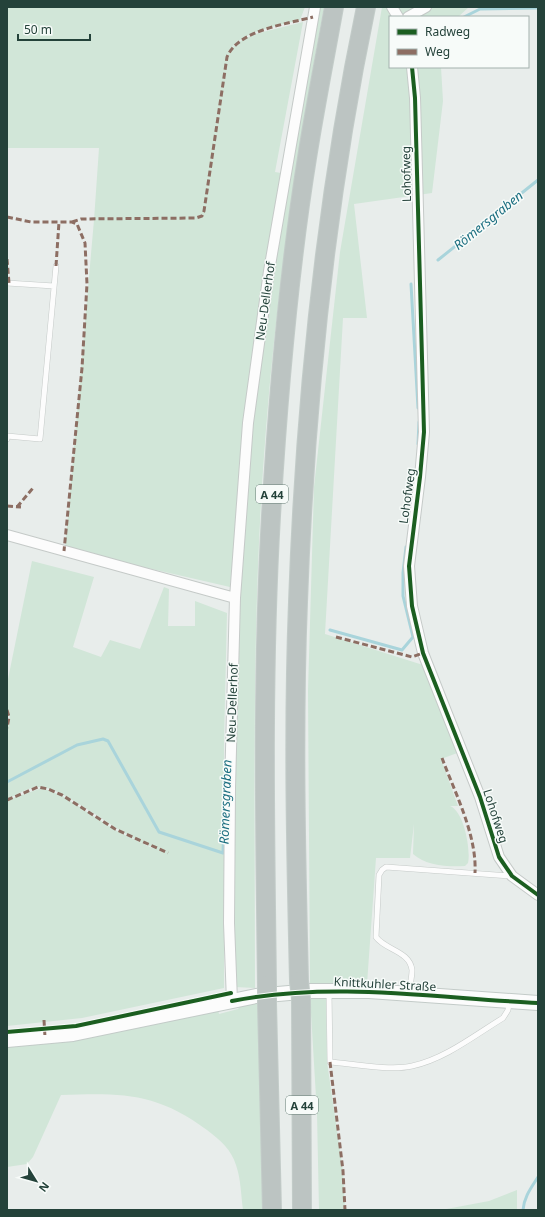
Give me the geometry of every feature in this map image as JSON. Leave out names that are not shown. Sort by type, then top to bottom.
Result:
[{"type":"highway","name":"A 44","points":[[272,1210],[267,994],[266,647],[271,518],[285,335],[303,189],[334,7]]},
{"type":"highway","name":"A 44","points":[[302,1210],[301,999],[299,981],[296,692],[298,605],[305,451],[316,330],[331,207],[345,119],[366,7]]},
{"type":"street","name":"Neu-Dellerhof","points":[[232,1001],[229,923],[230,796],[235,598],[249,416],[269,271],[315,7]]},
{"type":"street","points":[[392,7],[397,16]]},
{"type":"street","points":[[410,16],[426,7]]},
{"type":"street","name":"Lohofweg","points":[[412,68],[415,98],[424,432],[420,478],[410,549],[410,592],[423,653],[480,797],[499,858],[512,876],[538,895]]},
{"type":"street","points":[[7,535],[235,598]]},
{"type":"street","name":"Knittkuhler Straße","points":[[7,1040],[73,1034],[256,996],[329,990],[408,994],[538,1004]]},
{"type":"lane","points":[[7,437],[40,439],[56,266]]},
{"type":"lane","points":[[7,283],[54,286]]},
{"type":"lane","points":[[408,994],[412,968],[406,957],[382,944],[376,937],[379,875],[382,870],[386,867],[512,876]]},
{"type":"lane","name":"Knittkuhler Straße","points":[[329,990],[330,1062],[397,1067],[411,1067],[424,1063],[450,1050],[503,1018],[508,1010],[509,1002]]},
{"type":"green space","points":[[7,7],[305,7],[300,20],[253,33],[244,37],[230,49],[242,40],[255,34],[303,22],[275,172],[281,173],[252,379],[230,587],[65,549],[99,148],[7,148]]},
{"type":"green space","points":[[318,7],[324,7],[297,164],[282,270],[266,429],[261,499],[255,708],[255,988],[235,987],[233,789],[238,598],[253,426],[270,284]]},
{"type":"green space","points":[[382,7],[469,7],[459,16],[389,16],[389,68],[441,68],[443,101],[432,193],[354,204],[367,318],[343,318],[325,634],[423,665],[460,752],[441,759],[458,806],[450,806],[455,809],[463,823],[469,857],[468,863],[465,866],[438,865],[418,858],[413,854],[414,824],[410,858],[376,858],[367,984],[310,983],[308,691],[314,487],[340,252]]},
{"type":"green space","points":[[32,561],[94,577],[73,647],[101,657],[110,640],[140,649],[164,587],[169,589],[168,626],[195,626],[195,601],[227,613],[224,742],[224,988],[82,1018],[7,1026],[7,800],[42,788],[61,795],[115,830],[152,848],[156,848],[128,835],[78,803],[49,789],[39,787],[35,787],[7,799],[7,730],[10,717],[7,707],[7,684]]},
{"type":"green space","points":[[326,995],[327,1062],[343,1171],[345,1210],[319,1210],[317,1114],[310,996]]},
{"type":"green space","points":[[259,999],[263,1210],[243,1210],[238,1170],[234,1159],[221,1141],[189,1118],[171,1108],[154,1102],[120,1095],[61,1095],[33,1157],[27,1164],[7,1167],[7,1045],[218,1010],[219,1014],[238,1009],[243,1003]]},
{"type":"green space","points":[[517,1190],[517,1210],[441,1210],[489,1201]]},
{"type":"waterway","points":[[466,16],[480,9],[538,8]]},
{"type":"waterway","name":"Römersgraben","points":[[438,260],[538,180]]},
{"type":"waterway","name":"Römersgraben","points":[[411,284],[418,408]]},
{"type":"waterway","name":"Römersgraben","points":[[418,444],[419,422]]},
{"type":"waterway","name":"Römersgraben","points":[[330,630],[402,650],[413,637],[403,596],[403,573],[406,547]]},
{"type":"waterway","name":"Römersgraben","points":[[7,782],[77,745],[103,739],[108,741],[159,832],[223,853],[225,781]]},
{"type":"waterway","points":[[523,1210],[526,1197],[538,1177]]},
{"type":"marked path","points":[[72,222],[81,219],[196,218],[202,216],[227,57],[241,40],[252,34],[313,17]]},
{"type":"marked path","points":[[7,217],[31,222],[72,222],[77,224],[85,243],[87,284],[82,368],[64,551]]},
{"type":"marked path","points":[[56,266],[59,222]]},
{"type":"marked path","points":[[7,259],[9,283]]},
{"type":"marked path","points":[[17,507],[33,488]]},
{"type":"marked path","points":[[7,506],[21,507]]},
{"type":"marked path","points":[[336,637],[412,657],[423,653]]},
{"type":"marked path","points":[[7,710],[9,717],[7,728]]},
{"type":"marked path","points":[[442,758],[469,829],[473,844],[475,873]]},
{"type":"marked path","points":[[7,800],[38,787],[48,789],[62,795],[115,829],[168,853]]},
{"type":"marked path","points":[[44,1020],[45,1037]]},
{"type":"marked path","points":[[330,1062],[343,1171],[345,1210]]},
{"type":"cycle path","points":[[412,68],[415,98],[424,432],[409,566],[412,606],[423,653],[480,797],[499,857],[512,876],[538,895]]},
{"type":"cycle path","points":[[232,1001],[270,995],[308,992],[346,992],[423,995],[538,1003]]},
{"type":"cycle path","points":[[7,1032],[76,1026],[231,993]]}]
